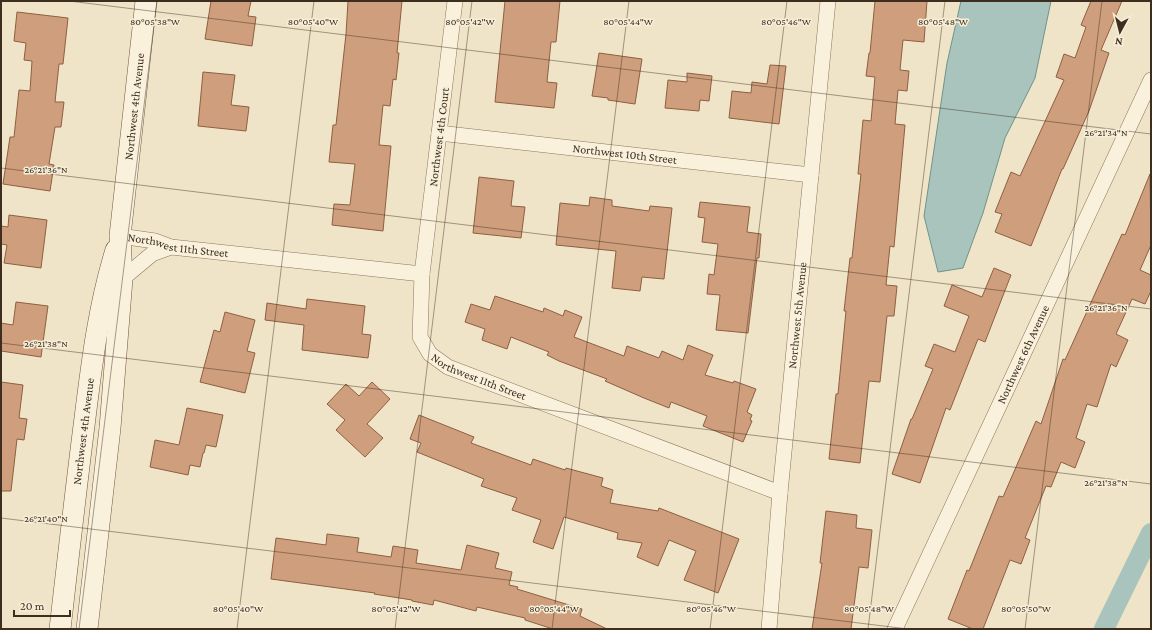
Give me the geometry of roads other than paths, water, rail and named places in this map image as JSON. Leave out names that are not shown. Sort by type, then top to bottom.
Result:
[{"type":"street","name":"Northwest 4th Avenue","points":[[87,629],[110,428],[122,279],[120,236],[146,1]]},
{"type":"street","name":"Northwest 4th Court","points":[[422,274],[455,1]]},
{"type":"street","name":"Northwest 5th Avenue","points":[[769,629],[780,493],[828,1]]},
{"type":"street","name":"Northwest 6th Avenue","points":[[894,629],[1151,80]]},
{"type":"street","name":"Northwest 10th Street","points":[[439,133],[811,174]]},
{"type":"street","name":"Northwest 4th Avenue","points":[[60,629],[94,349],[108,275],[120,236]]},
{"type":"street","name":"Northwest 11th Street","points":[[120,236],[155,241],[172,247],[422,274],[420,337],[430,354],[448,367],[780,493]]},
{"type":"street","points":[[122,279],[152,254],[172,247]]},
{"type":"water","points":[[961,1],[1051,1],[1035,78],[1005,138],[983,213],[963,268],[938,272],[924,216],[947,63]]},
{"type":"waterway","points":[[1104,629],[1151,533]]}]
